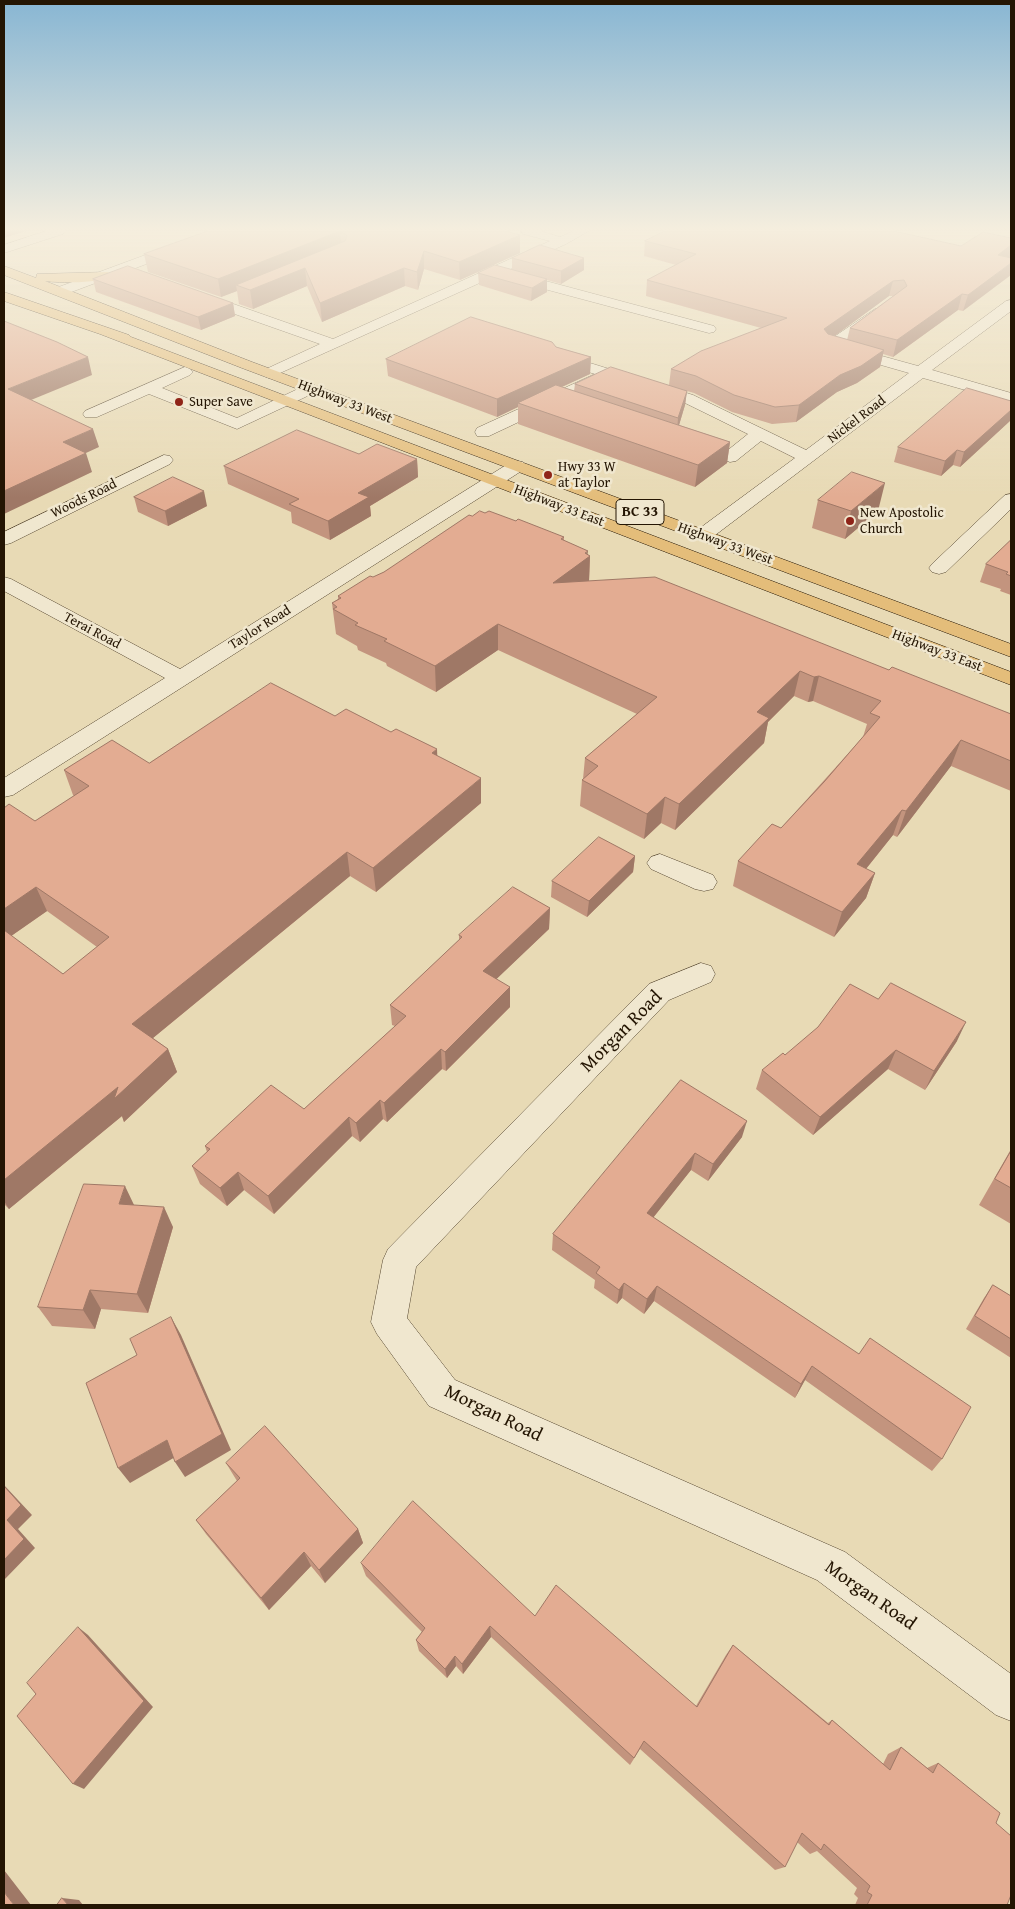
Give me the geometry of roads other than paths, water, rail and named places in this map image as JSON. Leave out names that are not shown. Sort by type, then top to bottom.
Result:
[{"type":"main road","name":"Highway 33 West","points":[[70,320],[106,333],[188,356],[231,372],[246,375],[270,374]]},
{"type":"main road","points":[[114,320],[180,340]]},
{"type":"main road","name":"Highway 33 West","points":[[132,320],[270,374],[1011,651]]},
{"type":"main road","name":"Highway 33 East","points":[[106,333],[1011,679]]},
{"type":"street","points":[[267,320],[334,344]]},
{"type":"street","points":[[270,374],[388,320]]},
{"type":"street","points":[[675,320],[708,329]]},
{"type":"street","points":[[867,320],[830,346],[1011,398]]},
{"type":"street","name":"Nickel Road","points":[[703,536],[989,320]]},
{"type":"street","points":[[561,359],[687,398],[807,457]]},
{"type":"street","points":[[91,414],[185,372]]},
{"type":"street","points":[[483,432],[608,374]]},
{"type":"street","points":[[149,388],[237,424],[310,389]]},
{"type":"street","points":[[555,399],[573,405]]},
{"type":"street","points":[[675,438],[730,457],[760,433]]},
{"type":"street","name":"Woods Road","points":[[4,539],[164,460]]},
{"type":"street","name":"Taylor Road","points":[[4,789],[517,466]]},
{"type":"street","points":[[939,568],[1011,499]]},
{"type":"street","name":"Terai Road","points":[[4,583],[181,678]]},
{"type":"street","points":[[660,862],[704,882]]},
{"type":"street","name":"Morgan Road","points":[[701,974],[659,992],[400,1260],[389,1322],[442,1393],[831,1566],[1011,1700]]},
{"type":"place","name":"Super Save","points":[[179,402]]},
{"type":"place","name":"Hwy 33 W at Taylor","points":[[548,475]]},
{"type":"place","name":"New Apostolic Church","points":[[850,521]]}]
